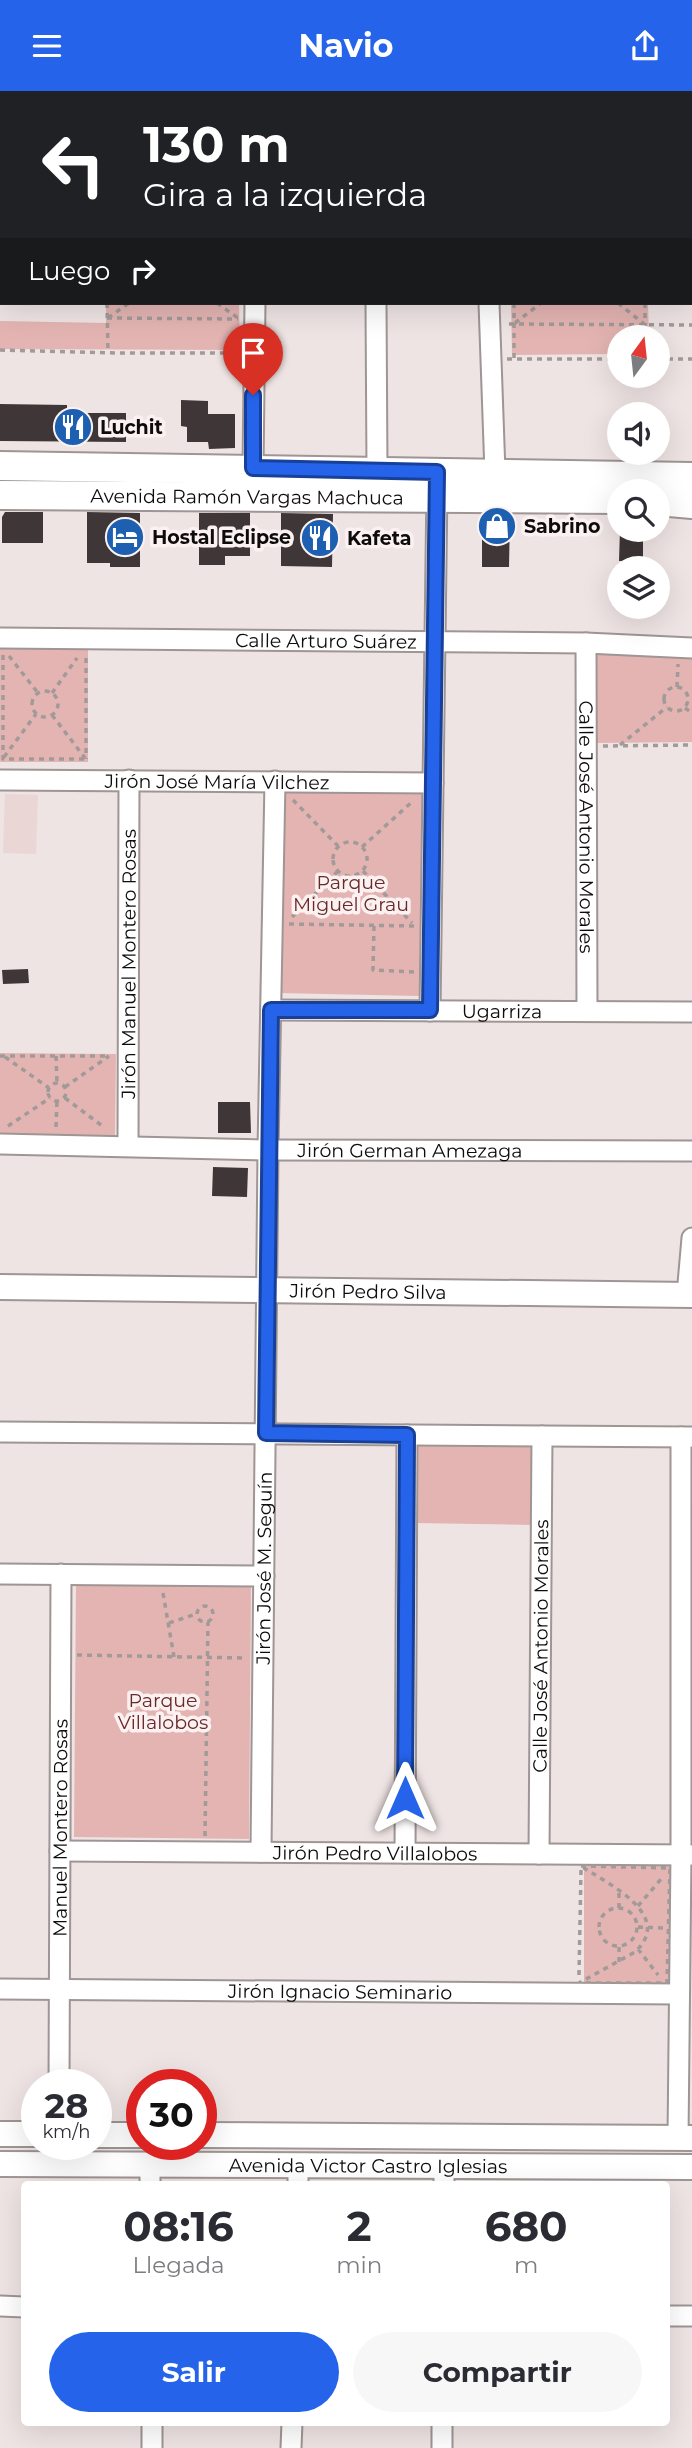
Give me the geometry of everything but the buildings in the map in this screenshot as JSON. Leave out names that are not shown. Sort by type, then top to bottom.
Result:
[{"type":"main road","name":"Avenida Ramón Vargas Machuca","points":[[0,466],[377,471],[437,485],[495,473],[692,477]]},
{"type":"main road","name":"Avenida Ramón Vargas Machuca","points":[[0,495],[437,485],[607,498]]},
{"type":"main road","points":[[670,502],[692,503]]},
{"type":"street","points":[[376,305],[377,471]]},
{"type":"street","points":[[489,305],[495,473]]},
{"type":"street","points":[[247,307],[254,352],[253,468]]},
{"type":"street","points":[[430,1010],[423,927],[433,783],[437,485]]},
{"type":"street","name":"Calle Arturo Suárez","points":[[0,638],[86,643],[435,641],[586,643],[692,648]]},
{"type":"street","name":"Calle José Antonio Morales","points":[[586,643],[587,1010]]},
{"type":"street","name":"Jirón José María Vilchez","points":[[0,780],[433,783]]},
{"type":"street","name":"Jirón Manuel Montero Rosas","points":[[128,1146],[119,1056],[129,780]]},
{"type":"street","name":"Jirón José M. Seguín","points":[[261,1852],[266,1290],[275,782]]},
{"type":"street","name":"Ugarriza","points":[[271,1010],[692,1012]]},
{"type":"street","name":"Jirón German Amezaga","points":[[0,1144],[268,1150],[692,1151]]},
{"type":"street","points":[[689,1295],[692,1238]]},
{"type":"street","name":"Jirón Pedro Silva","points":[[0,1287],[689,1295]]},
{"type":"street","points":[[0,1432],[687,1437],[681,1859],[674,1929],[672,1990],[685,2138]]},
{"type":"street","points":[[405,1853],[407,1435]]},
{"type":"street","name":"Calle José Antonio Morales","points":[[540,1854],[542,1436]]},
{"type":"street","points":[[0,1574],[264,1576]]},
{"type":"street","name":"Manuel Montero Rosas","points":[[59,2069],[61,1574]]},
{"type":"street","name":"Jirón Pedro Villalobos","points":[[60,1851],[540,1854],[581,1860],[681,1859]]},
{"type":"street","name":"Jirón Ignacio Seminario","points":[[0,1989],[672,1990]]},
{"type":"street","points":[[0,2134],[21,2134]]},
{"type":"street","name":"Avenida Victor Castro Iglesias","points":[[217,2135],[685,2138]]},
{"type":"street","name":"Avenida Victor Castro Iglesias","points":[[0,2164],[23,2160]]},
{"type":"street","name":"Avenida Victor Castro Iglesias","points":[[84,2160],[150,2175],[444,2175],[692,2167]]},
{"type":"street","points":[[0,2306],[21,2307]]},
{"type":"street","points":[[670,2316],[692,2316]]},
{"type":"street","points":[[152,2426],[152,2448]]},
{"type":"street","points":[[291,2448],[292,2426]]},
{"type":"street","points":[[442,2426],[442,2448]]},
{"type":"path","points":[[107,305],[108,352]]},
{"type":"path","points":[[107,318],[126,305]]},
{"type":"path","points":[[514,305],[514,359]]},
{"type":"path","points":[[514,324],[538,305]]},
{"type":"path","points":[[620,305],[645,325]]},
{"type":"path","points":[[645,305],[645,325]]},
{"type":"path","points":[[107,318],[239,319],[247,307]]},
{"type":"path","points":[[490,324],[645,325]]},
{"type":"path","points":[[670,325],[692,325]]},
{"type":"path","points":[[0,350],[254,352]]},
{"type":"path","points":[[491,359],[607,359]]},
{"type":"path","points":[[670,359],[692,359]]},
{"type":"path","points":[[52,693],[86,643]]},
{"type":"path","points":[[86,643],[86,780]]},
{"type":"path","points":[[3,759],[3,647],[38,693]]},
{"type":"path","points":[[677,687],[687,693],[689,701],[685,708],[674,711],[667,707],[664,696],[669,689],[677,687]]},
{"type":"path","points":[[38,693],[52,693],[58,705],[52,715],[47,717],[36,714],[32,703],[38,693]]},
{"type":"path","points":[[620,745],[667,707]]},
{"type":"path","points":[[685,708],[692,713]]},
{"type":"path","points":[[0,765],[36,714]]},
{"type":"path","points":[[52,715],[86,759]]},
{"type":"path","points":[[587,746],[692,745]]},
{"type":"path","points":[[3,759],[86,759]]},
{"type":"path","points":[[300,795],[287,795],[338,846]]},
{"type":"path","points":[[404,797],[417,797]]},
{"type":"path","points":[[362,847],[417,797]]},
{"type":"path","points":[[417,797],[417,810]]},
{"type":"path","points":[[349,842],[362,847],[368,860],[363,871],[349,877],[338,871],[332,860],[338,846],[349,842]]},
{"type":"path","points":[[338,871],[285,924],[423,927]]},
{"type":"path","points":[[363,871],[423,927]]},
{"type":"path","points":[[416,913],[423,927]]},
{"type":"path","points":[[374,926],[373,970],[415,972]]},
{"type":"path","points":[[415,960],[415,982]]},
{"type":"path","points":[[2,1056],[119,1056]]},
{"type":"path","points":[[2,1056],[49,1089],[50,1098]]},
{"type":"path","points":[[56,1056],[57,1083]]},
{"type":"path","points":[[65,1087],[119,1056]]},
{"type":"path","points":[[49,1089],[57,1083]]},
{"type":"path","points":[[57,1083],[65,1087],[65,1098]]},
{"type":"path","points":[[50,1098],[57,1101],[65,1098]]},
{"type":"path","points":[[0,1132],[50,1098]]},
{"type":"path","points":[[65,1098],[113,1133],[102,1133]]},
{"type":"path","points":[[56,1133],[57,1101]]},
{"type":"path","points":[[162,1587],[174,1657]]},
{"type":"path","points":[[205,1852],[208,1622],[214,1616],[211,1608],[203,1606],[198,1609],[197,1614],[201,1621],[208,1622]]},
{"type":"path","points":[[169,1623],[197,1614]]},
{"type":"path","points":[[61,1655],[263,1658]]},
{"type":"path","points":[[581,1860],[681,1859]]},
{"type":"path","points":[[638,1906],[681,1859]]},
{"type":"path","points":[[672,1990],[667,1983],[681,1859]]},
{"type":"path","points":[[579,1988],[638,1949],[647,1937],[648,1928],[647,1919],[638,1906],[581,1860]]},
{"type":"path","points":[[579,1988],[581,1860]]},
{"type":"path","points":[[619,1892],[619,1908]]},
{"type":"path","points":[[619,1908],[630,1912],[638,1927],[631,1942],[619,1947],[605,1941],[601,1936],[600,1924],[606,1913],[619,1908]]},
{"type":"path","points":[[638,1927],[674,1929]]},
{"type":"path","points":[[619,1947],[619,1962]]},
{"type":"path","points":[[638,1949],[672,1990]]},
{"type":"path","points":[[579,1988],[672,1990]]},
{"type":"shaded area","points":[[5,794],[38,795],[36,854],[3,853]]},
{"type":"green space","points":[[106,305],[239,305],[240,350],[0,349],[0,321],[106,323]]},
{"type":"green space","points":[[511,305],[648,305],[649,325],[607,325],[607,354],[512,355]]},
{"type":"green space","points":[[0,644],[88,645],[88,762],[0,762]]},
{"type":"green space","points":[[596,650],[692,654],[692,742],[596,743]]},
{"type":"green space","name":"Parque Miguel Grau","points":[[282,790],[423,793],[419,996],[278,993]]},
{"type":"green space","points":[[0,1053],[116,1054],[115,1136],[0,1136]]},
{"type":"green space","points":[[415,1441],[534,1443],[533,1525],[414,1523]]},
{"type":"green space","name":"Parque Villalobos","points":[[76,1583],[251,1585],[249,1839],[74,1837]]},
{"type":"green space","points":[[584,1864],[671,1865],[671,1986],[584,1985]]},
{"type":"place","name":"Luchit","points":[[73,427]]},
{"type":"place","name":"Sabrino","points":[[497,526]]},
{"type":"place","name":"Hostal Eclipse","points":[[125,537]]},
{"type":"place","name":"Kafeta","points":[[320,538]]},
{"type":"route","points":[[253,395],[253,468],[437,472],[430,1010],[271,1010],[266,1433],[407,1435],[405,1798]]}]
